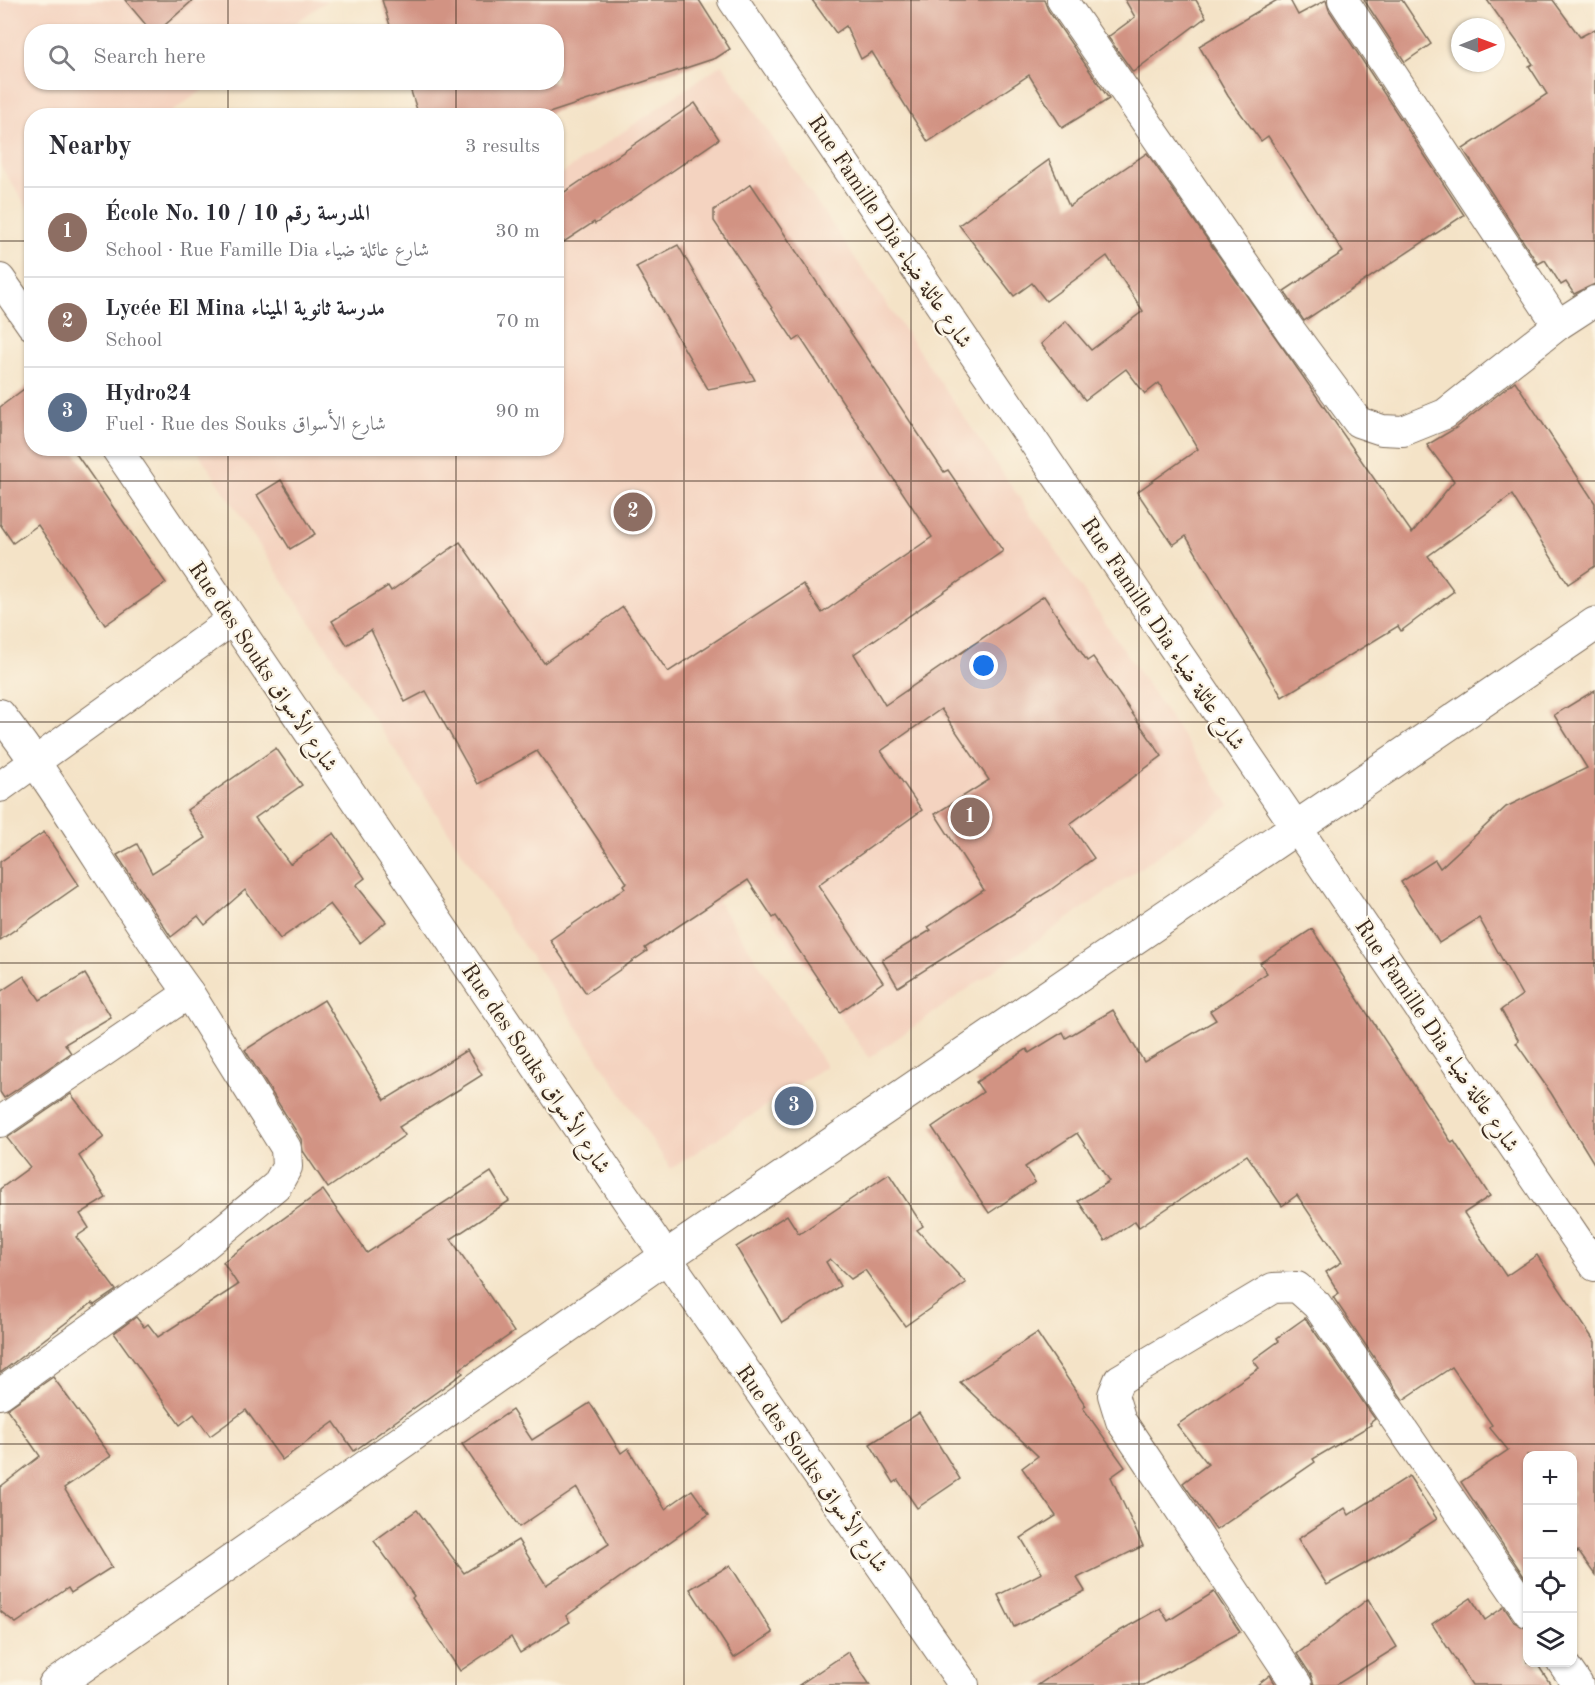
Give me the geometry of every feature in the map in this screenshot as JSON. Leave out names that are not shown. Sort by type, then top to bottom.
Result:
[{"type":"street","name":"Rue Famille Dia شارع عائلة ضياء","points":[[733,0],[1595,1266]]},
{"type":"street","points":[[1062,0],[1290,330],[1358,422],[1382,430],[1403,430],[1445,414],[1558,325],[1595,301]]},
{"type":"street","points":[[1343,0],[1558,325]]},
{"type":"street","points":[[0,279],[24,314]]},
{"type":"street","name":"Rue des Souks شارع الأسواق","points":[[121,456],[666,1257],[964,1685]]},
{"type":"street","points":[[0,787],[232,620]]},
{"type":"street","points":[[54,1685],[666,1257],[1595,624]]},
{"type":"street","points":[[0,714],[36,761],[142,929],[189,993],[286,1148],[287,1167],[277,1185],[188,1259],[0,1394]]},
{"type":"street","points":[[0,1122],[189,993]]},
{"type":"street","points":[[1297,1685],[1121,1421],[1113,1395],[1119,1380],[1273,1288],[1297,1287],[1317,1305],[1523,1606]]},
{"type":"street","points":[[1565,1667],[1578,1685]]},
{"type":"shaded area","points":[[0,0],[328,0],[294,24],[24,24],[24,90],[203,90],[177,108],[24,108],[24,202],[0,165]]},
{"type":"shaded area","points":[[722,64],[1230,805],[869,1058],[710,829],[682,847],[826,1066],[671,1169],[201,456],[564,456],[564,172]]},
{"type":"building","points":[[125,0],[193,0],[166,24],[145,24]]},
{"type":"building","points":[[382,0],[699,0],[730,49],[716,58],[564,108],[416,108],[411,90],[564,90],[564,24],[390,24]]},
{"type":"building","points":[[812,0],[1044,0],[1048,10],[1109,99],[1062,128],[1029,75],[928,142],[872,52],[861,59],[846,26],[836,33]]},
{"type":"building","points":[[1125,0],[1196,0],[1206,17],[1133,72],[1108,37],[1135,17]]},
{"type":"building","points":[[1277,0],[1290,0],[1298,15],[1326,0],[1329,10],[1464,215],[1304,321],[1284,291],[1343,252],[1268,136],[1261,141],[1228,96],[1199,46]]},
{"type":"building","points":[[1364,0],[1402,0],[1431,44],[1405,62]]},
{"type":"building","points":[[1487,0],[1553,0],[1580,37],[1595,29],[1595,284],[1574,294],[1566,282],[1561,285],[1545,260],[1538,264],[1463,149],[1547,94],[1529,66],[1533,64],[1505,25],[1505,18],[1500,18]]},
{"type":"building","points":[[695,103],[719,139],[595,224],[594,222],[564,242],[564,193]]},
{"type":"building","points":[[1147,153],[1412,533],[1454,481],[1427,445],[1456,428],[1515,381],[1595,503],[1595,566],[1568,584],[1512,495],[1428,556],[1454,591],[1401,631],[1398,626],[1282,697],[1186,536],[1173,545],[1137,492],[1198,449],[1159,383],[1145,394],[1126,369],[1085,400],[1041,344],[1066,321],[1091,350],[1143,311],[1107,256],[1046,301],[1032,283],[1014,296],[959,225],[1049,160],[1069,206]]},
{"type":"building","points":[[751,184],[944,472],[948,470],[1003,551],[854,654],[885,705],[1044,596],[1087,661],[1093,657],[1162,756],[1070,824],[1094,858],[1049,891],[898,987],[882,960],[931,930],[928,927],[984,890],[935,814],[989,780],[941,709],[881,751],[922,810],[818,885],[883,982],[840,1012],[776,916],[773,918],[748,880],[645,948],[647,951],[586,993],[550,940],[625,888],[623,885],[627,883],[579,811],[537,751],[478,784],[426,691],[405,702],[371,630],[347,645],[332,621],[388,586],[391,591],[460,542],[544,663],[623,607],[668,672],[803,584],[822,613],[932,537],[800,337],[794,341],[714,221],[714,210]]},
{"type":"building","points":[[678,245],[755,380],[708,389],[636,267]]},
{"type":"building","points":[[24,389],[24,456],[78,456],[166,583],[105,625],[38,525],[13,543],[0,524],[0,407]]},
{"type":"building","points":[[281,480],[315,534],[290,549],[257,495]]},
{"type":"building","points":[[1595,690],[1595,1165],[1551,1093],[1516,1043],[1519,1041],[1501,1010],[1522,995],[1479,918],[1439,943],[1401,882],[1435,860],[1440,868],[1506,807],[1587,768],[1554,715]]},
{"type":"building","points":[[276,748],[302,785],[255,818],[290,864],[334,833],[365,878],[356,885],[386,922],[360,943],[330,904],[280,939],[245,890],[205,925],[198,916],[171,937],[117,855],[137,844],[152,873],[206,838],[187,810]]},
{"type":"building","points":[[44,832],[79,885],[0,940],[0,862]]},
{"type":"building","points":[[1312,929],[1452,1143],[1454,1141],[1490,1196],[1464,1213],[1506,1276],[1537,1255],[1595,1342],[1595,1575],[1577,1552],[1577,1451],[1523,1451],[1523,1575],[1461,1482],[1508,1450],[1489,1427],[1492,1425],[1452,1367],[1403,1400],[1333,1297],[1339,1293],[1326,1272],[1342,1262],[1297,1195],[1282,1206],[1247,1155],[1139,1227],[1135,1221],[1105,1241],[1078,1201],[1109,1181],[1077,1133],[1025,1167],[1035,1182],[989,1213],[932,1127],[983,1092],[976,1082],[1027,1049],[1029,1053],[1063,1032],[1066,1038],[1113,1010],[1144,1062],[1216,1020],[1210,1011],[1267,973],[1260,963]]},
{"type":"building","points":[[85,974],[111,1017],[65,1044],[71,1053],[4,1098],[0,1092],[0,992],[24,976],[40,1000]]},
{"type":"building","points":[[324,1000],[385,1100],[467,1050],[482,1075],[399,1127],[405,1135],[328,1188],[303,1151],[301,1139],[245,1050]]},
{"type":"building","points":[[71,1094],[104,1137],[79,1156],[106,1198],[80,1214],[89,1228],[76,1237],[116,1290],[94,1305],[92,1303],[0,1373],[0,1189],[30,1167],[7,1138]]},
{"type":"building","points":[[491,1172],[509,1201],[451,1239],[514,1332],[460,1369],[463,1373],[354,1451],[334,1422],[282,1460],[246,1410],[210,1436],[194,1414],[180,1425],[114,1333],[136,1317],[144,1327],[148,1324],[158,1337],[238,1285],[223,1262],[323,1190],[367,1253]]},
{"type":"building","points":[[889,1174],[923,1226],[917,1230],[966,1283],[905,1326],[865,1270],[851,1279],[830,1259],[826,1262],[840,1286],[782,1323],[736,1247],[787,1215],[799,1234]]},
{"type":"building","points":[[1305,1318],[1375,1419],[1370,1423],[1371,1425],[1313,1459],[1315,1462],[1216,1530],[1183,1483],[1208,1464],[1177,1425],[1259,1368],[1253,1360],[1279,1341],[1277,1338]]},
{"type":"building","points":[[1037,1333],[1086,1406],[1083,1408],[1125,1467],[1111,1477],[1143,1546],[1077,1578],[1085,1591],[1014,1627],[998,1595],[1042,1573],[1021,1538],[1056,1516],[1022,1468],[1038,1456],[960,1382]]},
{"type":"building","points":[[53,1377],[111,1456],[64,1488],[112,1567],[71,1593],[68,1588],[16,1623],[0,1611],[0,1487],[40,1456],[7,1409]]},
{"type":"building","points":[[590,1403],[621,1453],[628,1448],[665,1509],[692,1490],[709,1514],[566,1616],[570,1622],[520,1653],[511,1637],[460,1671],[412,1598],[414,1596],[374,1541],[417,1510],[464,1573],[518,1540],[546,1585],[609,1544],[577,1488],[519,1527],[462,1444],[512,1410],[532,1440]]},
{"type":"building","points":[[919,1413],[960,1479],[917,1508],[898,1480],[894,1483],[870,1444]]},
{"type":"building","points":[[1409,1476],[1437,1519],[1327,1585],[1298,1539],[1345,1508],[1349,1515]]},
{"type":"building","points":[[730,1565],[773,1633],[734,1658],[690,1589]]},
{"type":"building","points":[[1214,1592],[1240,1632],[1144,1685],[1038,1685],[1111,1636],[1160,1608],[1168,1621]]},
{"type":"building","points":[[1471,1598],[1485,1620],[1504,1607],[1514,1622],[1523,1627],[1523,1667],[1539,1667],[1551,1685],[1472,1685],[1432,1624]]},
{"type":"building","points":[[1368,1599],[1397,1647],[1336,1685],[1314,1685],[1311,1675],[1297,1654]]},
{"type":"building","points":[[848,1652],[870,1685],[799,1685]]},
{"type":"building","points":[[1270,1675],[1276,1685],[1257,1685]]},
{"type":"place","name":"Lycée El Mina مدرسة ثانوية الميناء","points":[[633,512]]},
{"type":"place","name":"École No. 10 / المدرسة رقم 10","points":[[970,817]]},
{"type":"place","name":"Hydro24","points":[[794,1106]]}]
